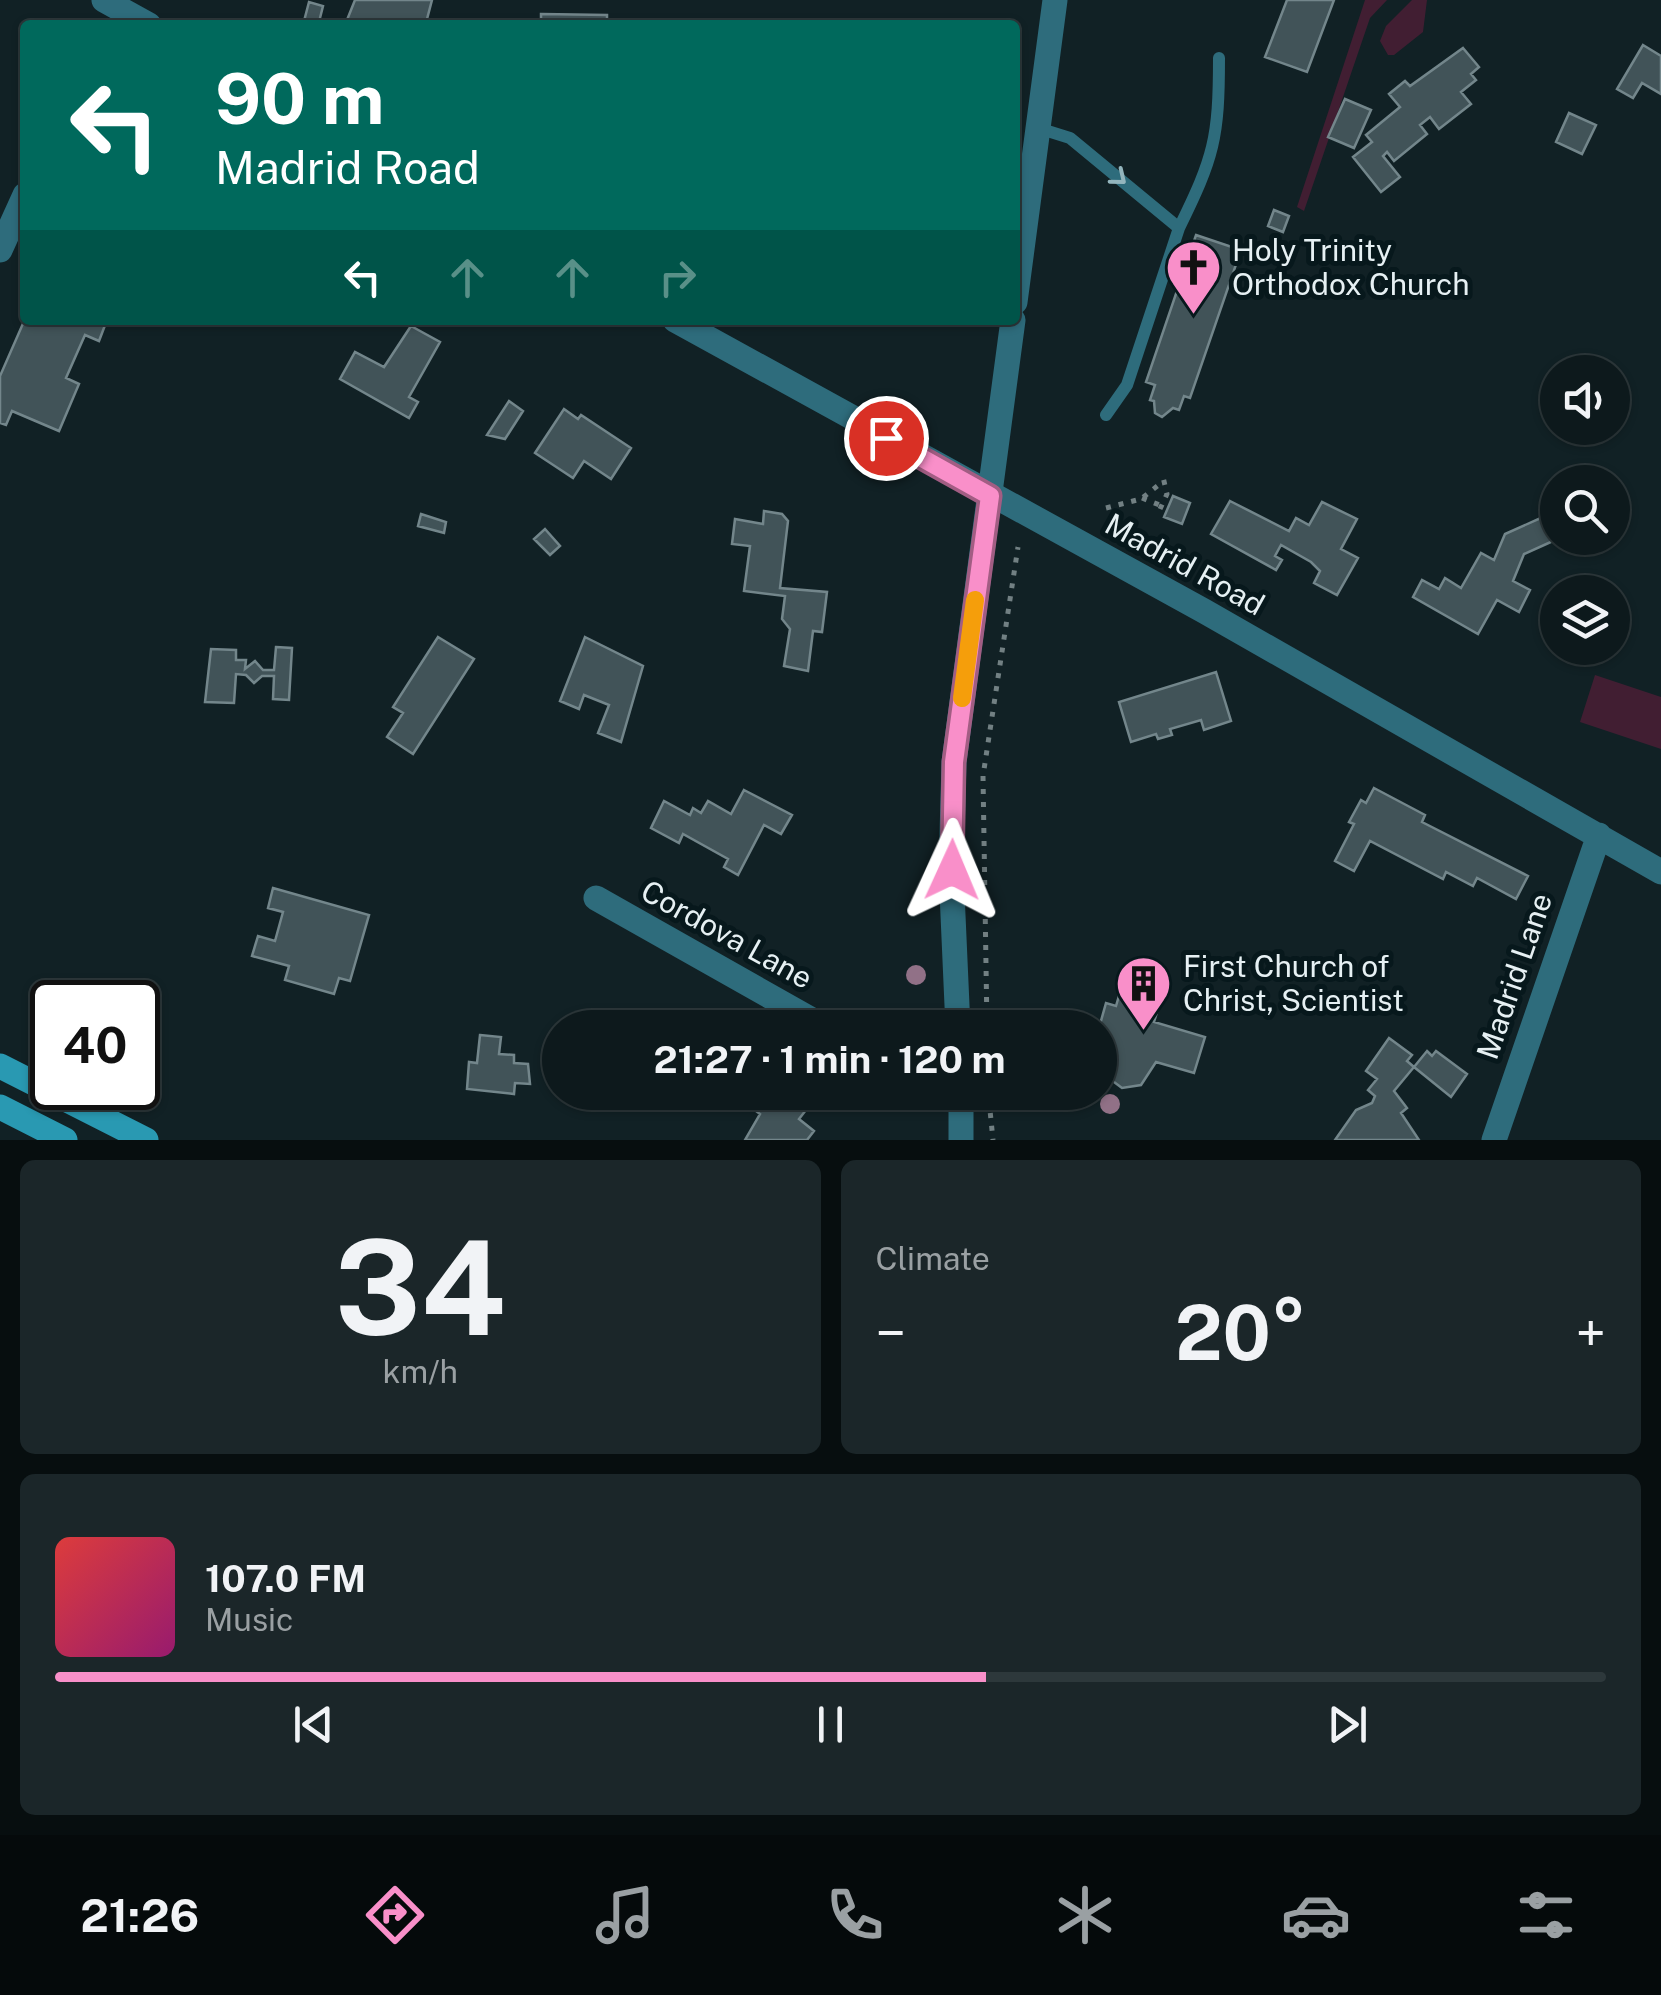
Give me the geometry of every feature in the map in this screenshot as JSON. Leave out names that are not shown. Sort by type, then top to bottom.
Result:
[{"type":"main road","points":[[0,1066],[146,1140]]},
{"type":"main road","points":[[0,1107],[65,1140]]},
{"type":"street","points":[[1020,264],[1055,0]]},
{"type":"street","points":[[107,10],[135,20]]},
{"type":"street","points":[[0,250],[20,206]]},
{"type":"street","name":"Madrid Road","points":[[684,325],[1204,610],[1661,872]]},
{"type":"street","points":[[957,1010],[952,870],[954,762],[1012,325]]},
{"type":"street","name":"Madrid Lane","points":[[1494,1140],[1599,835]]},
{"type":"street","name":"Cordova Lane","points":[[596,898],[794,1010]]},
{"type":"street","points":[[960,1110],[961,1140]]},
{"type":"lane","points":[[1106,415],[1127,385],[1180,228],[1207,174],[1214,148],[1218,58]]},
{"type":"lane","points":[[1038,128],[1070,138],[1180,228]]},
{"type":"path","points":[[1106,508],[1142,498],[1162,480],[1167,494],[1161,507],[1142,498]]},
{"type":"path","points":[[988,1010],[983,776],[1018,547]]},
{"type":"path","points":[[990,1110],[992,1140]]},
{"type":"shaded area","points":[[1365,0],[1387,0],[1370,18],[1304,211],[1297,207]]},
{"type":"shaded area","points":[[1412,0],[1427,0],[1423,32],[1394,55],[1388,55],[1380,41],[1386,26]]},
{"type":"shaded area","points":[[1595,675],[1661,697],[1661,749],[1580,722]]},
{"type":"building","points":[[355,0],[432,0],[427,20],[347,20]]},
{"type":"building","points":[[1287,0],[1334,0],[1307,72],[1265,57]]},
{"type":"building","points":[[309,2],[323,6],[320,18],[327,20],[304,20]]},
{"type":"building","points":[[541,14],[607,15],[607,20],[541,20]]},
{"type":"building","points":[[1643,45],[1661,56],[1661,94],[1642,83],[1633,98],[1617,89]]},
{"type":"building","points":[[1463,48],[1479,67],[1471,74],[1476,80],[1461,92],[1471,104],[1439,129],[1430,117],[1420,125],[1427,134],[1394,161],[1387,152],[1383,156],[1400,177],[1381,192],[1353,157],[1372,142],[1366,135],[1400,107],[1389,94],[1405,81],[1410,86]]},
{"type":"building","points":[[1345,99],[1371,110],[1354,148],[1328,137]]},
{"type":"building","points":[[1569,113],[1596,125],[1582,154],[1556,142]]},
{"type":"building","points":[[1274,210],[1289,216],[1283,232],[1268,226]]},
{"type":"building","name":"Holy Trinity Orthodox Church","points":[[1196,235],[1241,250],[1190,398],[1184,396],[1179,410],[1173,408],[1162,417],[1155,413],[1154,401],[1150,400],[1155,385],[1146,382]]},
{"type":"building","points":[[22,325],[105,325],[99,341],[85,335],[66,378],[79,384],[59,431],[12,411],[6,425],[0,423],[0,376]]},
{"type":"building","points":[[411,326],[440,342],[409,397],[418,402],[409,418],[340,379],[355,352],[384,367]]},
{"type":"building","points":[[509,401],[523,411],[505,439],[487,435]]},
{"type":"building","points":[[564,409],[578,419],[581,415],[631,448],[611,479],[584,461],[573,478],[535,453]]},
{"type":"building","points":[[1173,496],[1190,503],[1182,524],[1164,517]]},
{"type":"building","points":[[1230,501],[1289,531],[1296,518],[1309,525],[1322,502],[1357,519],[1341,549],[1358,558],[1337,595],[1314,583],[1320,571],[1311,562],[1281,545],[1275,556],[1282,560],[1276,570],[1211,534]]},
{"type":"building","points":[[764,511],[782,514],[788,521],[780,588],[827,592],[822,632],[813,631],[808,671],[784,666],[790,629],[782,619],[785,596],[744,591],[750,546],[732,544],[735,519],[763,524]]},
{"type":"building","points":[[421,514],[446,522],[444,533],[418,526]]},
{"type":"building","points":[[1540,518],[1540,547],[1524,554],[1513,581],[1530,590],[1519,612],[1497,600],[1478,634],[1413,597],[1422,580],[1439,589],[1445,578],[1461,588],[1481,553],[1494,560],[1505,534]]},
{"type":"building","points":[[545,529],[560,546],[550,555],[534,539]]},
{"type":"building","points":[[438,637],[474,659],[413,754],[387,737],[403,713],[393,707]]},
{"type":"building","points":[[585,637],[643,666],[621,742],[598,733],[609,705],[584,695],[579,709],[560,701]]},
{"type":"building","points":[[276,647],[292,648],[289,700],[273,699],[274,676],[262,676],[254,683],[246,675],[236,674],[234,703],[205,702],[211,649],[236,650],[236,660],[246,660],[245,669],[255,661],[263,670],[274,670]]},
{"type":"building","points":[[1216,672],[1231,721],[1204,730],[1201,720],[1170,729],[1172,735],[1158,739],[1156,734],[1131,742],[1119,702]]},
{"type":"building","points":[[1374,788],[1425,815],[1422,822],[1528,876],[1516,899],[1477,878],[1473,886],[1446,872],[1443,879],[1370,841],[1354,871],[1335,861],[1354,824],[1349,822],[1361,800],[1366,803]]},
{"type":"building","points":[[744,790],[792,815],[781,834],[764,825],[738,875],[724,867],[728,859],[683,834],[679,843],[651,828],[664,801],[690,815],[693,808],[701,813],[708,801],[731,814]]},
{"type":"building","points":[[273,888],[369,915],[350,981],[339,978],[334,994],[285,980],[289,966],[252,956],[258,936],[275,941],[283,912],[268,908]]},
{"type":"building","name":"First Church of Christ, Scientist","points":[[1139,975],[1166,983],[1154,1022],[1205,1037],[1194,1073],[1156,1062],[1141,1085],[1122,1088],[1117,1084],[1117,1010],[1104,1010],[1106,1003],[1116,1006],[1123,982],[1136,986]]},
{"type":"building","points":[[480,1035],[501,1037],[499,1054],[514,1055],[514,1063],[528,1064],[530,1084],[515,1083],[514,1094],[467,1089],[469,1062],[477,1063]]},
{"type":"building","points":[[1389,1038],[1412,1055],[1407,1061],[1414,1067],[1394,1091],[1407,1108],[1401,1113],[1419,1140],[1335,1140],[1356,1110],[1372,1103],[1375,1096],[1368,1090],[1377,1079],[1366,1071]]},
{"type":"building","points":[[1427,1051],[1432,1056],[1436,1051],[1467,1074],[1451,1097],[1414,1067]]},
{"type":"building","points":[[755,1110],[806,1110],[799,1119],[814,1131],[807,1140],[745,1140],[760,1114]]},
{"type":"slow traffic","points":[[962,698],[975,600]]},
{"type":"place","name":"Holy Trinity Orthodox Church","points":[[1193,316]]},
{"type":"place","name":"First Church of Christ, Scientist","points":[[1144,1032]]},
{"type":"route","points":[[886,438],[990,496],[954,762],[952,870]]}]
